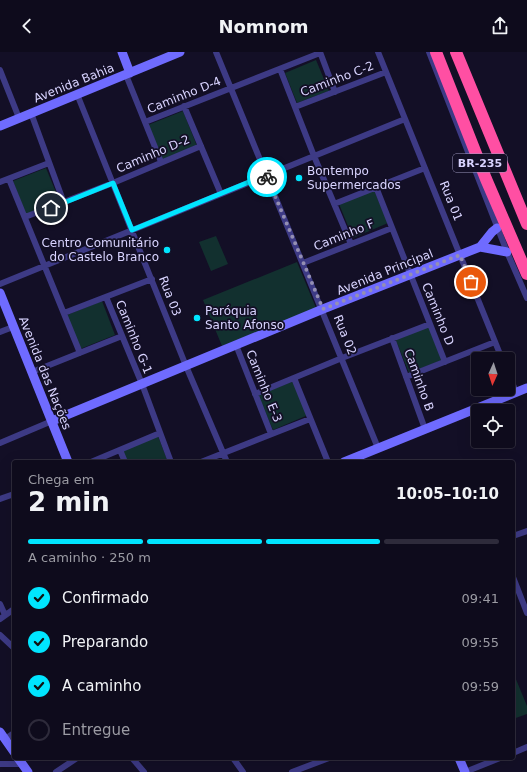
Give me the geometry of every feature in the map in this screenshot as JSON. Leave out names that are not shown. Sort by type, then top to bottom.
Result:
[{"type":"highway","name":"BR-235","points":[[436,52],[486,179],[527,274]]},
{"type":"highway","name":"BR-235","points":[[456,52],[514,189],[527,224]]},
{"type":"street","points":[[122,52],[145,122],[161,162]]},
{"type":"street","name":"Avenida Bahia","points":[[0,126],[180,52]]},
{"type":"street","name":"Rua 02","points":[[216,52],[323,309],[378,448]]},
{"type":"street","name":"Rua 01","points":[[378,52],[500,352]]},
{"type":"street","points":[[429,52],[497,228],[527,298]]},
{"type":"street","points":[[320,53],[335,92]]},
{"type":"street","name":"Caminho D-4","points":[[145,122],[320,53]]},
{"type":"street","points":[[280,69],[314,156],[351,244]]},
{"type":"street","points":[[0,70],[19,118]]},
{"type":"street","name":"Caminho C-2","points":[[295,107],[386,72]]},
{"type":"street","name":"Rua 03","points":[[77,94],[186,366],[226,460]]},
{"type":"street","points":[[184,106],[220,194]]},
{"type":"street","points":[[31,113],[64,203]]},
{"type":"street","points":[[0,284],[405,119]]},
{"type":"street","name":"Caminho D-2","points":[[25,217],[64,203],[200,146]]},
{"type":"street","points":[[0,182],[49,163]]},
{"type":"street","points":[[334,204],[425,168]]},
{"type":"street","points":[[9,179],[80,353]]},
{"type":"street","name":"Caminho D","points":[[376,187],[445,362]]},
{"type":"street","points":[[514,189],[527,206]]},
{"type":"street","name":"Caminho F","points":[[303,263],[392,228]]},
{"type":"street","points":[[497,228],[480,247],[507,252]]},
{"type":"street","name":"Avenida Principal","points":[[52,421],[323,309],[480,247]]},
{"type":"street","points":[[64,313],[152,279]]},
{"type":"street","name":"Avenida das Nações","points":[[0,294],[12,327],[32,372],[67,460]]},
{"type":"street","name":"Caminho G-1","points":[[106,297],[142,384],[170,460]]},
{"type":"street","points":[[255,394],[430,324]]},
{"type":"street","points":[[0,332],[12,327]]},
{"type":"street","points":[[32,372],[122,336]]},
{"type":"street","name":"Caminho B","points":[[392,338],[425,429]]},
{"type":"street","points":[[406,377],[496,342]]},
{"type":"street","name":"Caminho E-3","points":[[236,346],[271,434]]},
{"type":"street","points":[[294,378],[327,460]]},
{"type":"street","points":[[349,460],[527,388]]},
{"type":"street","points":[[206,460],[310,418]]},
{"type":"street","points":[[0,443],[52,421]]},
{"type":"street","points":[[96,460],[160,433]]},
{"type":"street","points":[[120,450],[124,460]]},
{"type":"street","points":[[0,500],[12,495]]},
{"type":"street","points":[[515,535],[527,530]]},
{"type":"street","points":[[515,582],[526,609]]},
{"type":"street","points":[[0,604],[2,618],[12,610]]},
{"type":"street","points":[[0,635],[12,646]]},
{"type":"street","points":[[12,732],[2,735],[12,749]]},
{"type":"street","points":[[515,752],[527,747]]},
{"type":"street","points":[[56,772],[74,760]]},
{"type":"street","points":[[134,760],[144,772]]},
{"type":"street","points":[[234,760],[243,772]]},
{"type":"street","points":[[292,772],[324,760]]},
{"type":"street","points":[[460,760],[465,772],[495,760]]},
{"type":"street","points":[[0,764],[20,761],[28,772]]},
{"type":"green space","points":[[316,60],[329,91],[297,103],[285,73]]},
{"type":"green space","points":[[183,111],[197,146],[162,160],[148,125]]},
{"type":"green space","points":[[46,168],[60,202],[26,215],[13,181]]},
{"type":"green space","points":[[374,190],[388,223],[353,238],[339,204]]},
{"type":"green space","points":[[216,236],[228,264],[211,271],[199,242]]},
{"type":"green space","points":[[297,262],[316,308],[222,346],[203,300]]},
{"type":"green space","points":[[102,301],[115,335],[80,349],[67,315]]},
{"type":"green space","points":[[428,325],[442,360],[409,373],[395,338]]},
{"type":"green space","points":[[294,381],[308,415],[273,430],[258,395]]},
{"type":"green space","points":[[158,436],[167,460],[125,460],[122,451]]},
{"type":"green space","points":[[515,677],[527,706],[527,714],[515,718]]},
{"type":"way so far","points":[[267,177],[323,309],[460,255],[471,282]]},
{"type":"place","name":"Bontempo Supermercados","points":[[299,178]]},
{"type":"place","name":"Centro Comunitário do Castelo Branco","points":[[167,250]]},
{"type":"place","name":"Paróquia Santo Afonso","points":[[197,318]]},
{"type":"route","points":[[51,208],[113,183],[132,230],[266,175],[267,177]]}]
